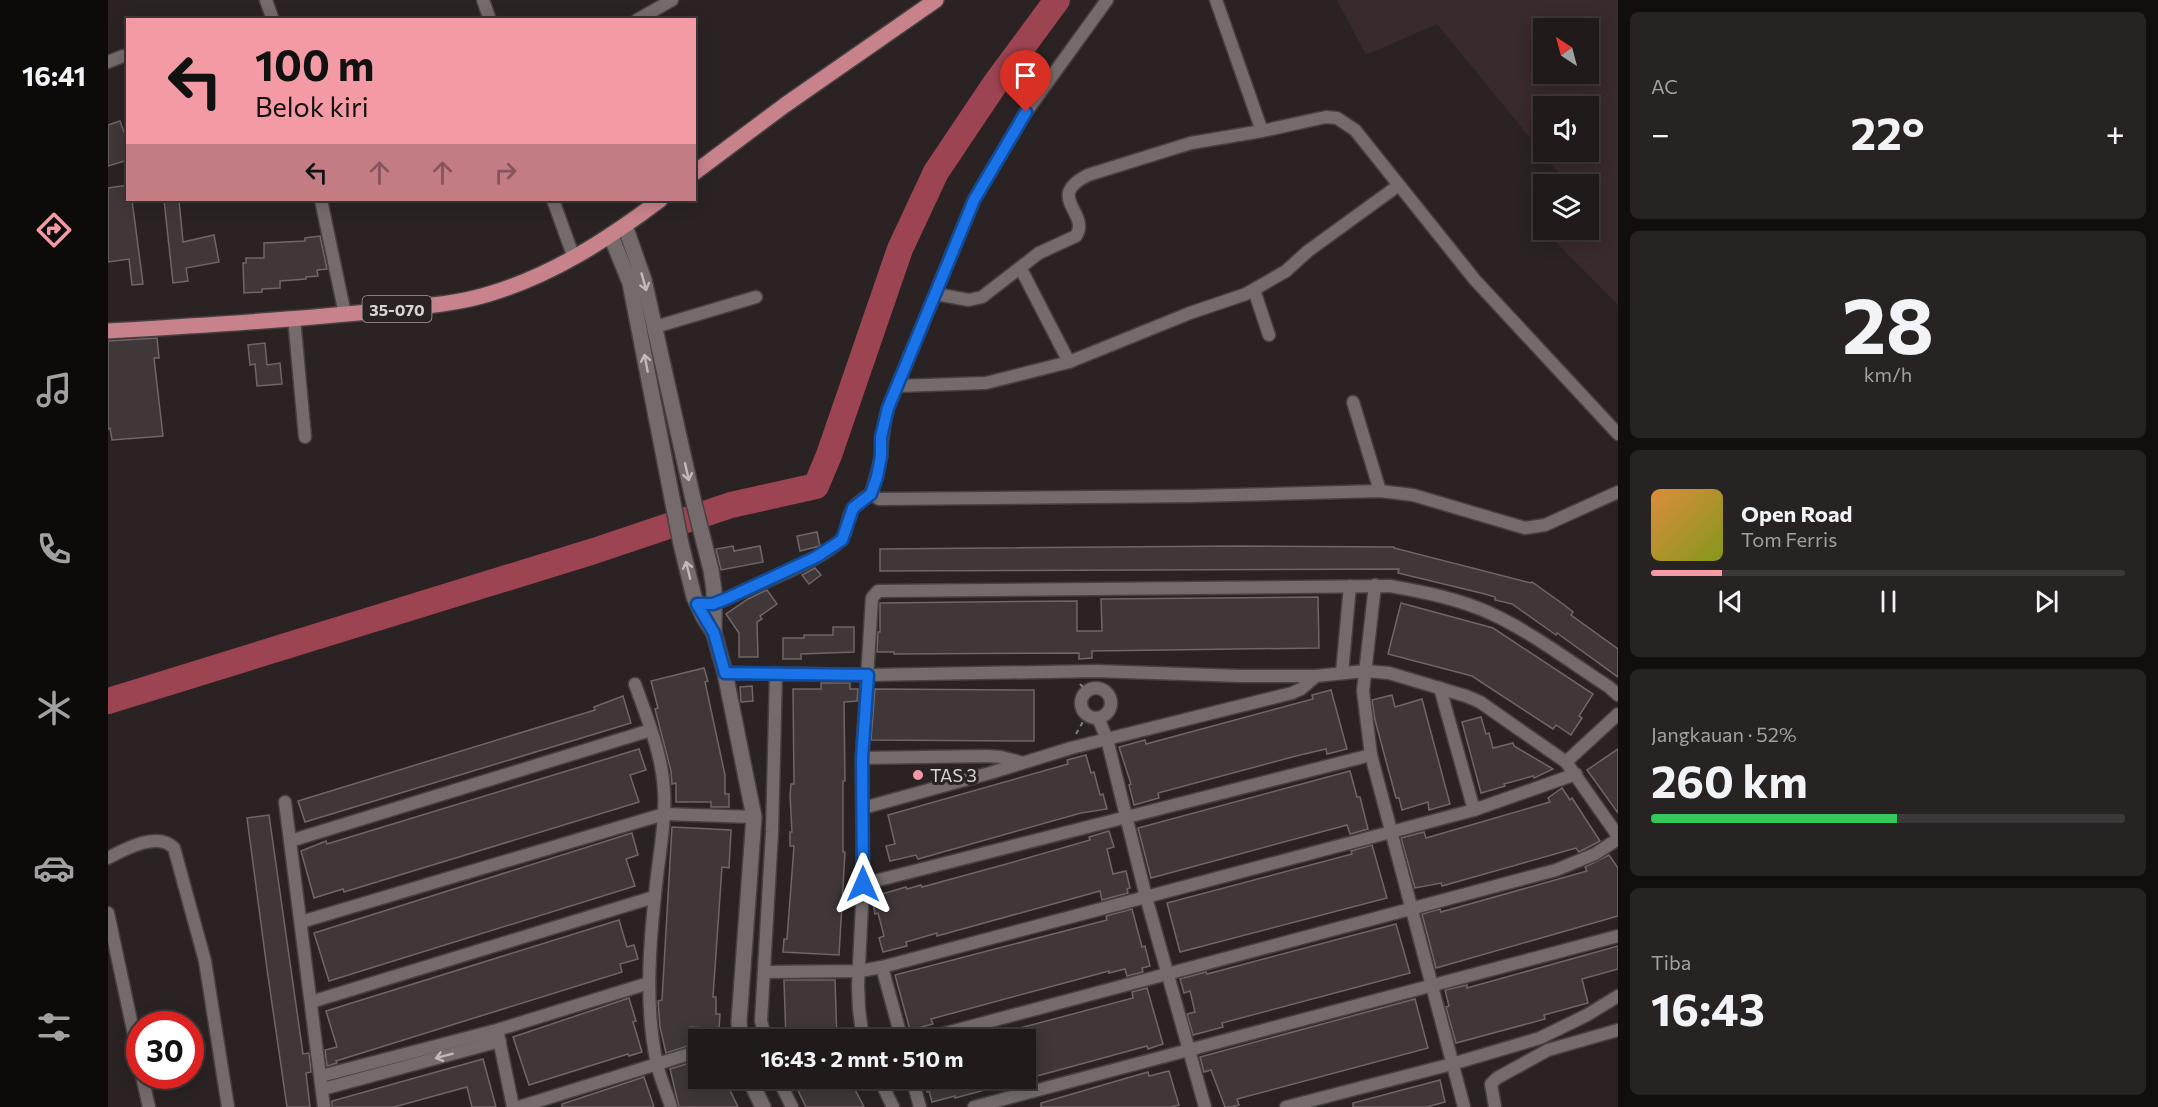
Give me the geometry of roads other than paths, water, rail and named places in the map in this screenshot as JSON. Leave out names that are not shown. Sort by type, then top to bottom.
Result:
[{"type":"main road","points":[[696,172],[785,105],[936,0]]},
{"type":"main road","name":"35-070","points":[[108,331],[345,314],[462,300],[512,286],[574,258],[625,226],[659,201]]},
{"type":"street","points":[[266,0],[272,18]]},
{"type":"street","points":[[483,0],[489,18]]},
{"type":"street","points":[[640,18],[672,0]]},
{"type":"street","points":[[697,604],[713,604],[797,566],[834,547],[845,534],[850,514],[865,498],[881,456],[884,421],[974,200],[1026,112],[1107,0]]},
{"type":"street","points":[[1216,0],[1262,131]]},
{"type":"street","points":[[108,62],[123,56]]},
{"type":"street","points":[[936,294],[969,300],[982,297],[1040,253],[1071,239],[1078,233],[1079,227],[1069,195],[1070,187],[1077,180],[1088,175],[1191,143],[1326,117],[1336,118],[1355,130],[1475,280],[1618,434]]},
{"type":"street","points":[[897,386],[986,383],[1069,362],[1254,290],[1286,271],[1308,251],[1399,185]]},
{"type":"street","points":[[321,201],[345,314]]},
{"type":"street","points":[[554,201],[574,258]]},
{"type":"street","points":[[625,226],[644,280],[711,570],[714,633],[725,673],[754,817],[739,1029]]},
{"type":"street","points":[[610,236],[630,283],[681,544],[697,604],[714,633]]},
{"type":"street","points":[[1020,268],[1069,362]]},
{"type":"street","points":[[1254,290],[1269,334]]},
{"type":"street","points":[[655,327],[756,297]]},
{"type":"street","points":[[294,318],[305,437]]},
{"type":"street","points":[[650,386],[667,384]]},
{"type":"street","points":[[1353,402],[1380,491]]},
{"type":"street","points":[[865,498],[1194,496],[1380,491],[1425,498],[1525,528],[1545,525],[1618,492]]},
{"type":"street","points":[[1375,585],[1364,697],[1371,755],[1464,1107]]},
{"type":"street","points":[[1342,673],[1350,586]]},
{"type":"street","points":[[861,1029],[858,1009],[863,884],[862,758],[872,598],[881,590],[1390,586],[1431,594],[1490,613],[1618,695]]},
{"type":"street","points":[[1094,689],[1096,671]]},
{"type":"street","points":[[725,673],[868,675],[1096,671],[1316,676],[1365,671],[1389,673],[1480,702],[1566,762],[1618,837],[1595,854],[1556,870],[963,1029]]},
{"type":"street","points":[[763,1029],[761,1021],[772,832],[772,673]]},
{"type":"street","points":[[863,808],[1071,748],[1292,693],[1316,676]]},
{"type":"street","points":[[635,684],[660,762],[664,789],[664,814],[654,897],[649,983],[650,1017],[657,1064],[671,1107]]},
{"type":"street","points":[[1440,688],[1474,810]]},
{"type":"street","points":[[1092,716],[1107,712],[1110,701],[1105,691],[1094,689],[1087,692],[1081,701],[1082,709],[1092,716],[1107,739],[1146,897],[1205,1107]]},
{"type":"street","points":[[1566,762],[1618,714]]},
{"type":"street","points":[[290,841],[651,730]]},
{"type":"street","points":[[863,884],[1371,755]]},
{"type":"street","points":[[862,758],[986,756],[1020,762]]},
{"type":"street","points":[[765,972],[860,971],[882,967],[1474,810],[1576,774]]},
{"type":"street","points":[[285,802],[324,1107]]},
{"type":"street","points":[[301,922],[664,814],[754,817]]},
{"type":"street","points":[[108,858],[155,840],[169,842],[174,848],[205,961],[228,1107]]},
{"type":"street","points":[[311,1002],[654,897]]},
{"type":"street","points":[[108,913],[129,1011]]},
{"type":"street","points":[[974,1107],[1618,936]]},
{"type":"street","points":[[882,967],[899,1029]]},
{"type":"street","points":[[321,1076],[410,1059],[499,1036],[649,983]]},
{"type":"street","points":[[1286,1107],[1452,1064],[1557,1032],[1618,996]]},
{"type":"street","points":[[1495,1107],[1491,1084],[1497,1078],[1548,1050],[1618,1030]]},
{"type":"street","points":[[499,1036],[513,1107]]},
{"type":"street","points":[[519,1107],[688,1054]]},
{"type":"street","points":[[323,1089],[410,1059]]},
{"type":"street","points":[[145,1089],[149,1107]]},
{"type":"street","points":[[754,1089],[763,1107]]},
{"type":"street","points":[[783,1089],[792,1107]]},
{"type":"street","points":[[884,1089],[893,1107]]},
{"type":"street","points":[[915,1089],[920,1107]]},
{"type":"waterway","points":[[108,701],[594,551],[731,505],[816,486],[829,455],[900,249],[936,172],[995,84],[1057,0]]},
{"type":"place","name":"TAS 3","points":[[918,775]]}]
